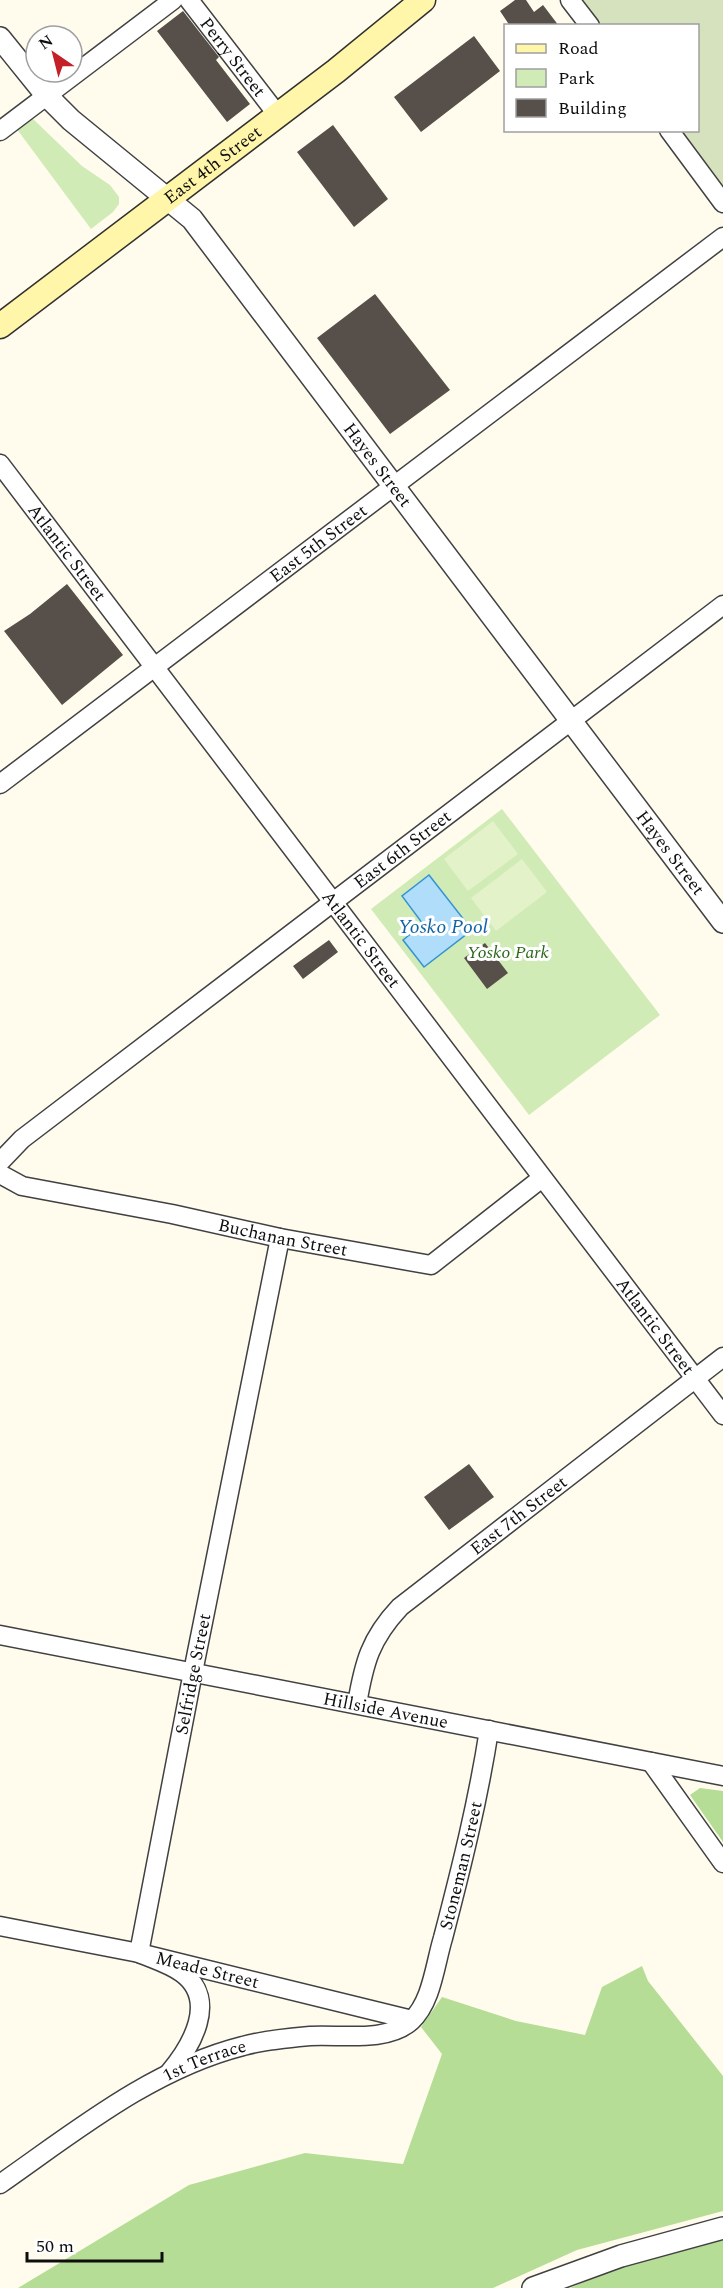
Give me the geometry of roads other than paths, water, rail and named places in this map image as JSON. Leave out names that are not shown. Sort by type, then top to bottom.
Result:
[{"type":"main road","name":"East 4th Street","points":[[0,326],[336,71],[423,0]]},
{"type":"street","points":[[0,131],[173,0]]},
{"type":"street","name":"Perry Street","points":[[189,0],[277,114]]},
{"type":"street","points":[[570,0],[588,24]]},
{"type":"street","name":"Hayes Street","points":[[0,38],[46,94],[84,132],[192,219],[723,922]]},
{"type":"street","points":[[670,132],[723,203]]},
{"type":"street","name":"East 5th Street","points":[[0,784],[723,237]]},
{"type":"street","name":"Atlantic Street","points":[[0,464],[723,1415]]},
{"type":"street","name":"East 6th Street","points":[[0,1162],[22,1139],[723,605]]},
{"type":"street","name":"Buchanan Street","points":[[0,1174],[22,1186],[172,1214],[280,1238],[431,1265],[542,1178]]},
{"type":"street","name":"Selfridge Street","points":[[140,1953],[193,1672],[280,1238]]},
{"type":"street","name":"East 7th Street","points":[[357,1704],[371,1646],[379,1631],[400,1607],[723,1357]]},
{"type":"street","name":"Hillside Avenue","points":[[0,1635],[723,1776]]},
{"type":"street","name":"Stoneman Street","points":[[412,2020],[426,1999],[466,1851],[479,1793],[489,1730]]},
{"type":"street","points":[[651,1762],[723,1863]]},
{"type":"street","name":"Meade Street","points":[[0,1926],[140,1953],[412,2020]]},
{"type":"street","points":[[140,1953],[184,1974],[198,1994],[200,2011],[194,2038],[169,2073]]},
{"type":"street","name":"1st Terrace","points":[[0,2184],[116,2104],[169,2073],[244,2045],[309,2036],[385,2032],[405,2026],[412,2020]]},
{"type":"street","points":[[533,2288],[621,2256],[723,2228]]},
{"type":"water","name":"Yosko Pool","points":[[429,875],[472,930],[424,967],[403,940],[423,924],[402,896]]},
{"type":"park label","name":"Yosko Park","points":[[508,952]]}]
